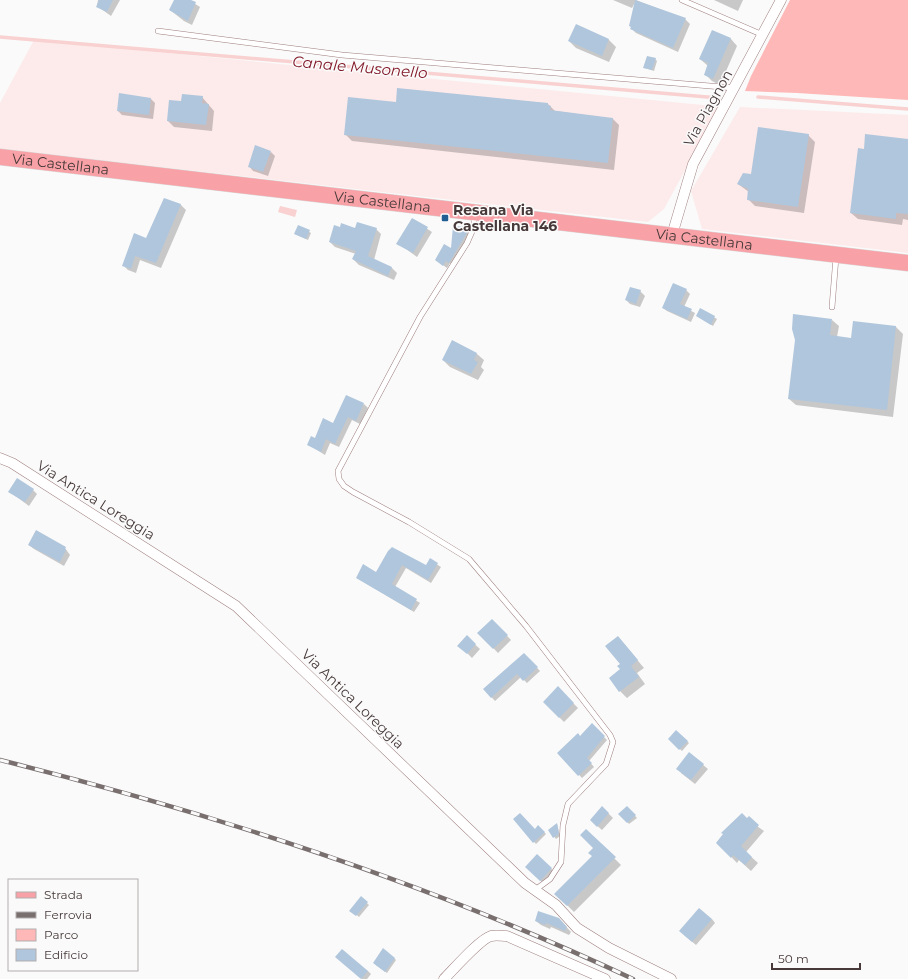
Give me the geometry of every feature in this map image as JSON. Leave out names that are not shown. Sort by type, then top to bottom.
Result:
[{"type":"main road","name":"Via Castellana","points":[[0,157],[908,262]]},
{"type":"street","name":"Via Piagnon","points":[[672,235],[693,164],[764,35],[781,0]]},
{"type":"street","name":"Via Antica Loreggia","points":[[0,458],[12,463],[236,606],[519,878],[556,904],[577,928],[609,948],[671,979]]},
{"type":"street","points":[[444,979],[483,941],[492,936],[501,935],[507,936],[605,979]]},
{"type":"lane","points":[[682,0],[764,35]]},
{"type":"lane","points":[[158,31],[342,55],[735,88]]},
{"type":"lane","points":[[474,212],[474,227],[467,243],[420,317],[338,471],[339,479],[344,486],[469,559],[526,626],[610,735],[613,742],[606,764],[568,804],[563,825],[561,862],[550,879],[535,890]]},
{"type":"lane","points":[[832,307],[836,254]]},
{"type":"shaded area","points":[[34,40],[720,106],[664,209],[648,222],[0,149],[0,103]]},
{"type":"shaded area","points":[[740,107],[908,115],[908,253],[702,229],[691,191]]},
{"type":"shaded area","points":[[280,206],[297,210],[295,217],[278,212]]},
{"type":"green space","points":[[790,0],[908,0],[908,100],[745,91],[751,76]]},
{"type":"building","points":[[99,0],[113,0],[107,12],[96,7]]},
{"type":"building","points":[[174,0],[191,0],[196,2],[188,21],[169,10]]},
{"type":"building","points":[[635,0],[686,18],[673,48],[630,29],[631,27],[629,26]]},
{"type":"building","points":[[576,24],[609,39],[602,56],[568,41]]},
{"type":"building","points":[[712,30],[731,38],[713,79],[704,75],[708,63],[699,59]]},
{"type":"building","points":[[647,56],[656,58],[652,70],[643,68]]},
{"type":"building","points":[[397,88],[548,103],[548,105],[551,106],[550,110],[613,118],[608,163],[344,135],[348,97],[396,102]]},
{"type":"building","points":[[119,93],[151,98],[149,115],[117,111]]},
{"type":"building","points":[[182,94],[203,96],[202,103],[209,104],[206,125],[167,121],[169,100],[181,101]]},
{"type":"building","points":[[758,127],[809,134],[798,207],[747,200],[748,189],[737,184],[743,173],[751,174]]},
{"type":"building","points":[[865,134],[908,139],[908,214],[896,213],[896,219],[850,213],[858,148],[864,149]]},
{"type":"building","points":[[255,145],[271,151],[263,172],[248,167]]},
{"type":"building","points":[[164,198],[181,204],[156,263],[135,256],[131,269],[122,266],[134,233],[146,238]]},
{"type":"building","points":[[412,218],[428,227],[413,253],[396,244]]},
{"type":"building","points":[[357,222],[377,228],[368,256],[392,267],[388,276],[352,259],[356,251],[329,242],[334,225],[340,227],[341,223],[355,228]]},
{"type":"building","points":[[298,225],[310,230],[306,239],[294,234]]},
{"type":"building","points":[[453,226],[468,227],[468,231],[449,263],[446,261],[443,266],[435,260],[444,244],[451,248]]},
{"type":"building","points":[[673,283],[687,289],[680,304],[692,309],[687,319],[662,308]]},
{"type":"building","points":[[630,287],[641,290],[636,304],[625,300]]},
{"type":"building","points":[[700,308],[715,316],[711,325],[696,316]]},
{"type":"building","points":[[793,314],[832,319],[830,335],[851,338],[853,321],[896,326],[887,410],[788,399],[795,340],[792,329]]},
{"type":"building","points":[[452,340],[477,353],[474,360],[478,362],[471,374],[442,360]]},
{"type":"building","points":[[346,395],[364,403],[356,421],[348,417],[335,444],[326,439],[321,452],[307,445],[311,436],[315,438],[323,418],[333,423]]},
{"type":"building","points":[[17,478],[34,489],[25,502],[8,492]]},
{"type":"building","points":[[36,530],[66,547],[60,562],[28,545]]},
{"type":"building","points":[[392,547],[426,565],[430,558],[438,563],[428,580],[402,565],[392,584],[417,599],[411,610],[356,578],[363,564],[376,572],[388,551]]},
{"type":"building","points":[[492,619],[508,635],[493,649],[477,633]]},
{"type":"building","points":[[467,635],[476,644],[467,654],[457,646]]},
{"type":"building","points":[[618,636],[638,660],[631,666],[639,677],[619,692],[609,678],[620,669],[617,666],[620,664],[605,646]]},
{"type":"building","points":[[524,653],[538,667],[523,681],[517,674],[491,698],[483,689]]},
{"type":"building","points":[[558,686],[574,703],[559,718],[543,702]]},
{"type":"building","points":[[592,723],[605,736],[587,758],[592,763],[578,776],[557,753],[578,733],[580,736]]},
{"type":"building","points":[[676,730],[688,741],[679,750],[668,739]]},
{"type":"building","points":[[689,752],[704,764],[691,780],[676,769]]},
{"type":"building","points":[[602,806],[609,813],[597,827],[590,820]]},
{"type":"building","points":[[627,806],[636,815],[627,823],[618,814]]},
{"type":"building","points":[[520,813],[535,829],[538,825],[545,832],[533,843],[513,819]]},
{"type":"building","points":[[742,813],[747,818],[749,816],[759,825],[741,846],[752,857],[745,865],[733,855],[731,858],[716,843],[723,834],[721,833]]},
{"type":"building","points":[[557,823],[559,834],[553,838],[548,830]]},
{"type":"building","points":[[586,829],[616,857],[567,906],[554,894],[592,856],[588,853],[593,848],[580,835]]},
{"type":"building","points":[[537,854],[552,868],[540,881],[525,867]]},
{"type":"building","points":[[361,896],[368,902],[356,916],[349,911]]},
{"type":"building","points":[[699,908],[712,919],[692,942],[679,931]]},
{"type":"building","points":[[538,911],[559,918],[567,927],[565,931],[546,923],[545,925],[535,921]]},
{"type":"building","points":[[383,948],[395,958],[385,972],[373,963]]},
{"type":"building","points":[[342,949],[368,971],[361,979],[335,957]]},
{"type":"waterway","name":"Canale Musonello","points":[[0,37],[719,98]]},
{"type":"waterway","name":"Canale Musonello","points":[[758,97],[908,109]]},
{"type":"railway","points":[[0,760],[162,804],[322,854],[479,912],[633,979]]},
{"type":"place","name":"Resana Via Castellana 146","points":[[445,218]]}]
